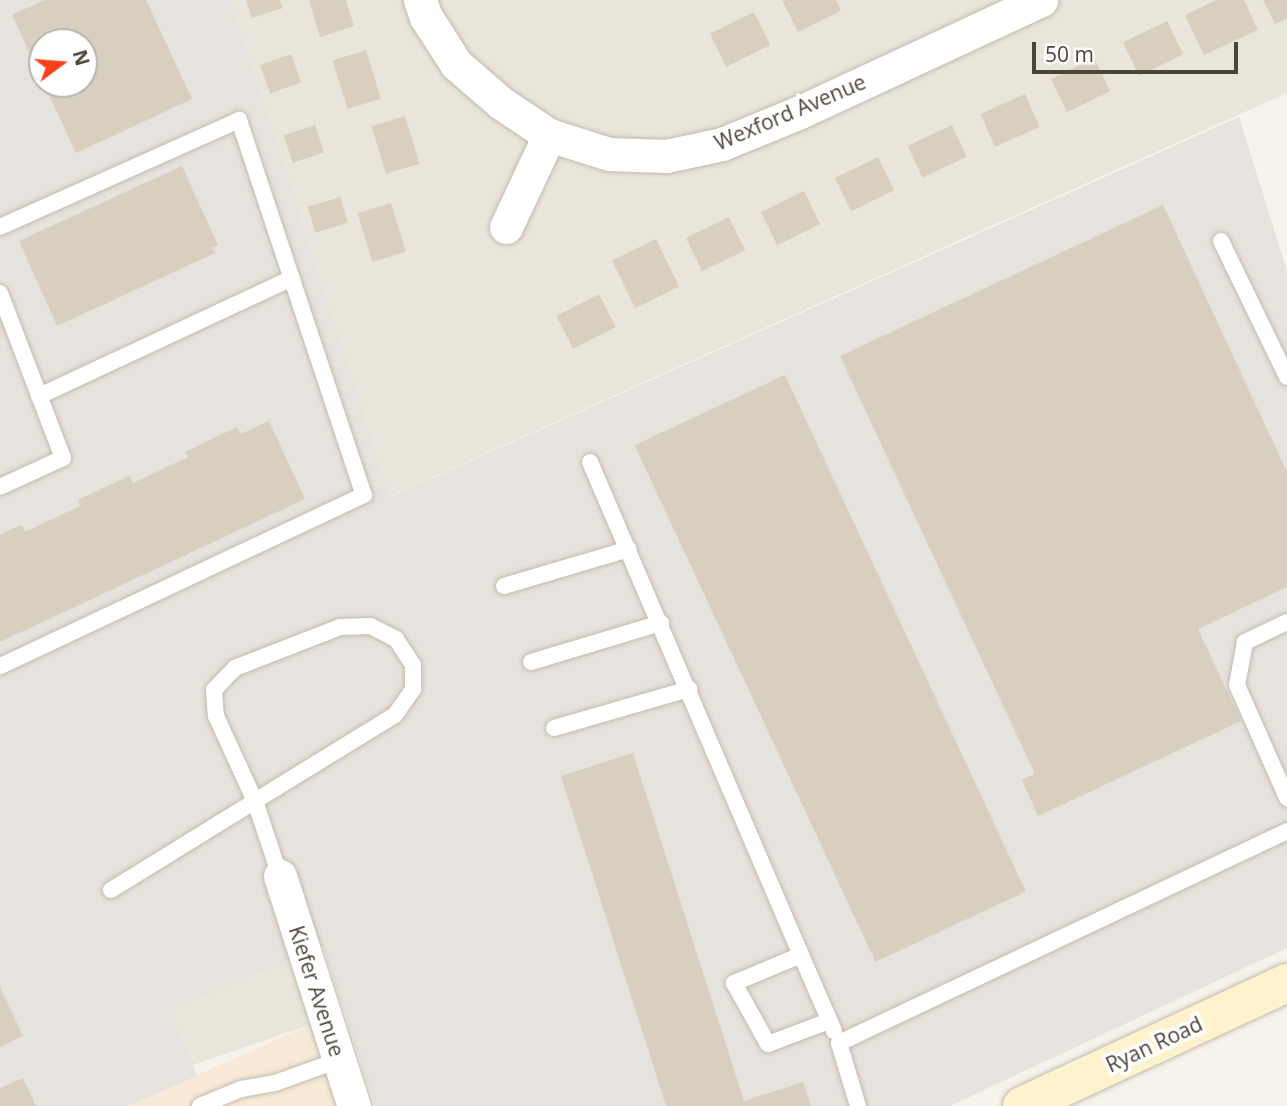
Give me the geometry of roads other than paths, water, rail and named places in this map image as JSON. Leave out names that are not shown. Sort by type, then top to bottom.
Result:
[{"type":"main road","name":"Ryan Road","points":[[1022,1106],[1285,990]]},
{"type":"street","name":"Wexford Avenue","points":[[420,0],[426,17],[456,64],[501,103],[549,135],[609,154],[666,156],[722,144],[800,112],[1041,0]]},
{"type":"street","points":[[506,227],[549,135]]},
{"type":"street","name":"Kiefer Avenue","points":[[280,876],[354,1106]]},
{"type":"lane","points":[[0,227],[239,120],[364,495],[0,666]]},
{"type":"lane","points":[[1221,241],[1287,377]]},
{"type":"lane","points":[[39,396],[292,278]]},
{"type":"lane","points":[[0,293],[6,328],[39,396],[63,458],[0,487]]},
{"type":"lane","points":[[590,462],[830,1021],[858,1106]]},
{"type":"lane","points":[[504,586],[629,549]]},
{"type":"lane","points":[[1287,622],[1245,642],[1237,685],[1287,798]]},
{"type":"lane","points":[[531,662],[661,623]]},
{"type":"lane","points":[[111,890],[255,801],[396,715],[413,689],[412,665],[396,639],[371,626],[340,627],[235,668],[214,690],[216,716],[255,801],[280,876]]},
{"type":"lane","points":[[554,728],[689,689]]},
{"type":"lane","points":[[839,1043],[1287,831]]},
{"type":"lane","points":[[802,955],[734,983],[768,1044],[830,1021]]},
{"type":"lane","points":[[200,1106],[241,1089],[275,1083],[339,1060]]}]
